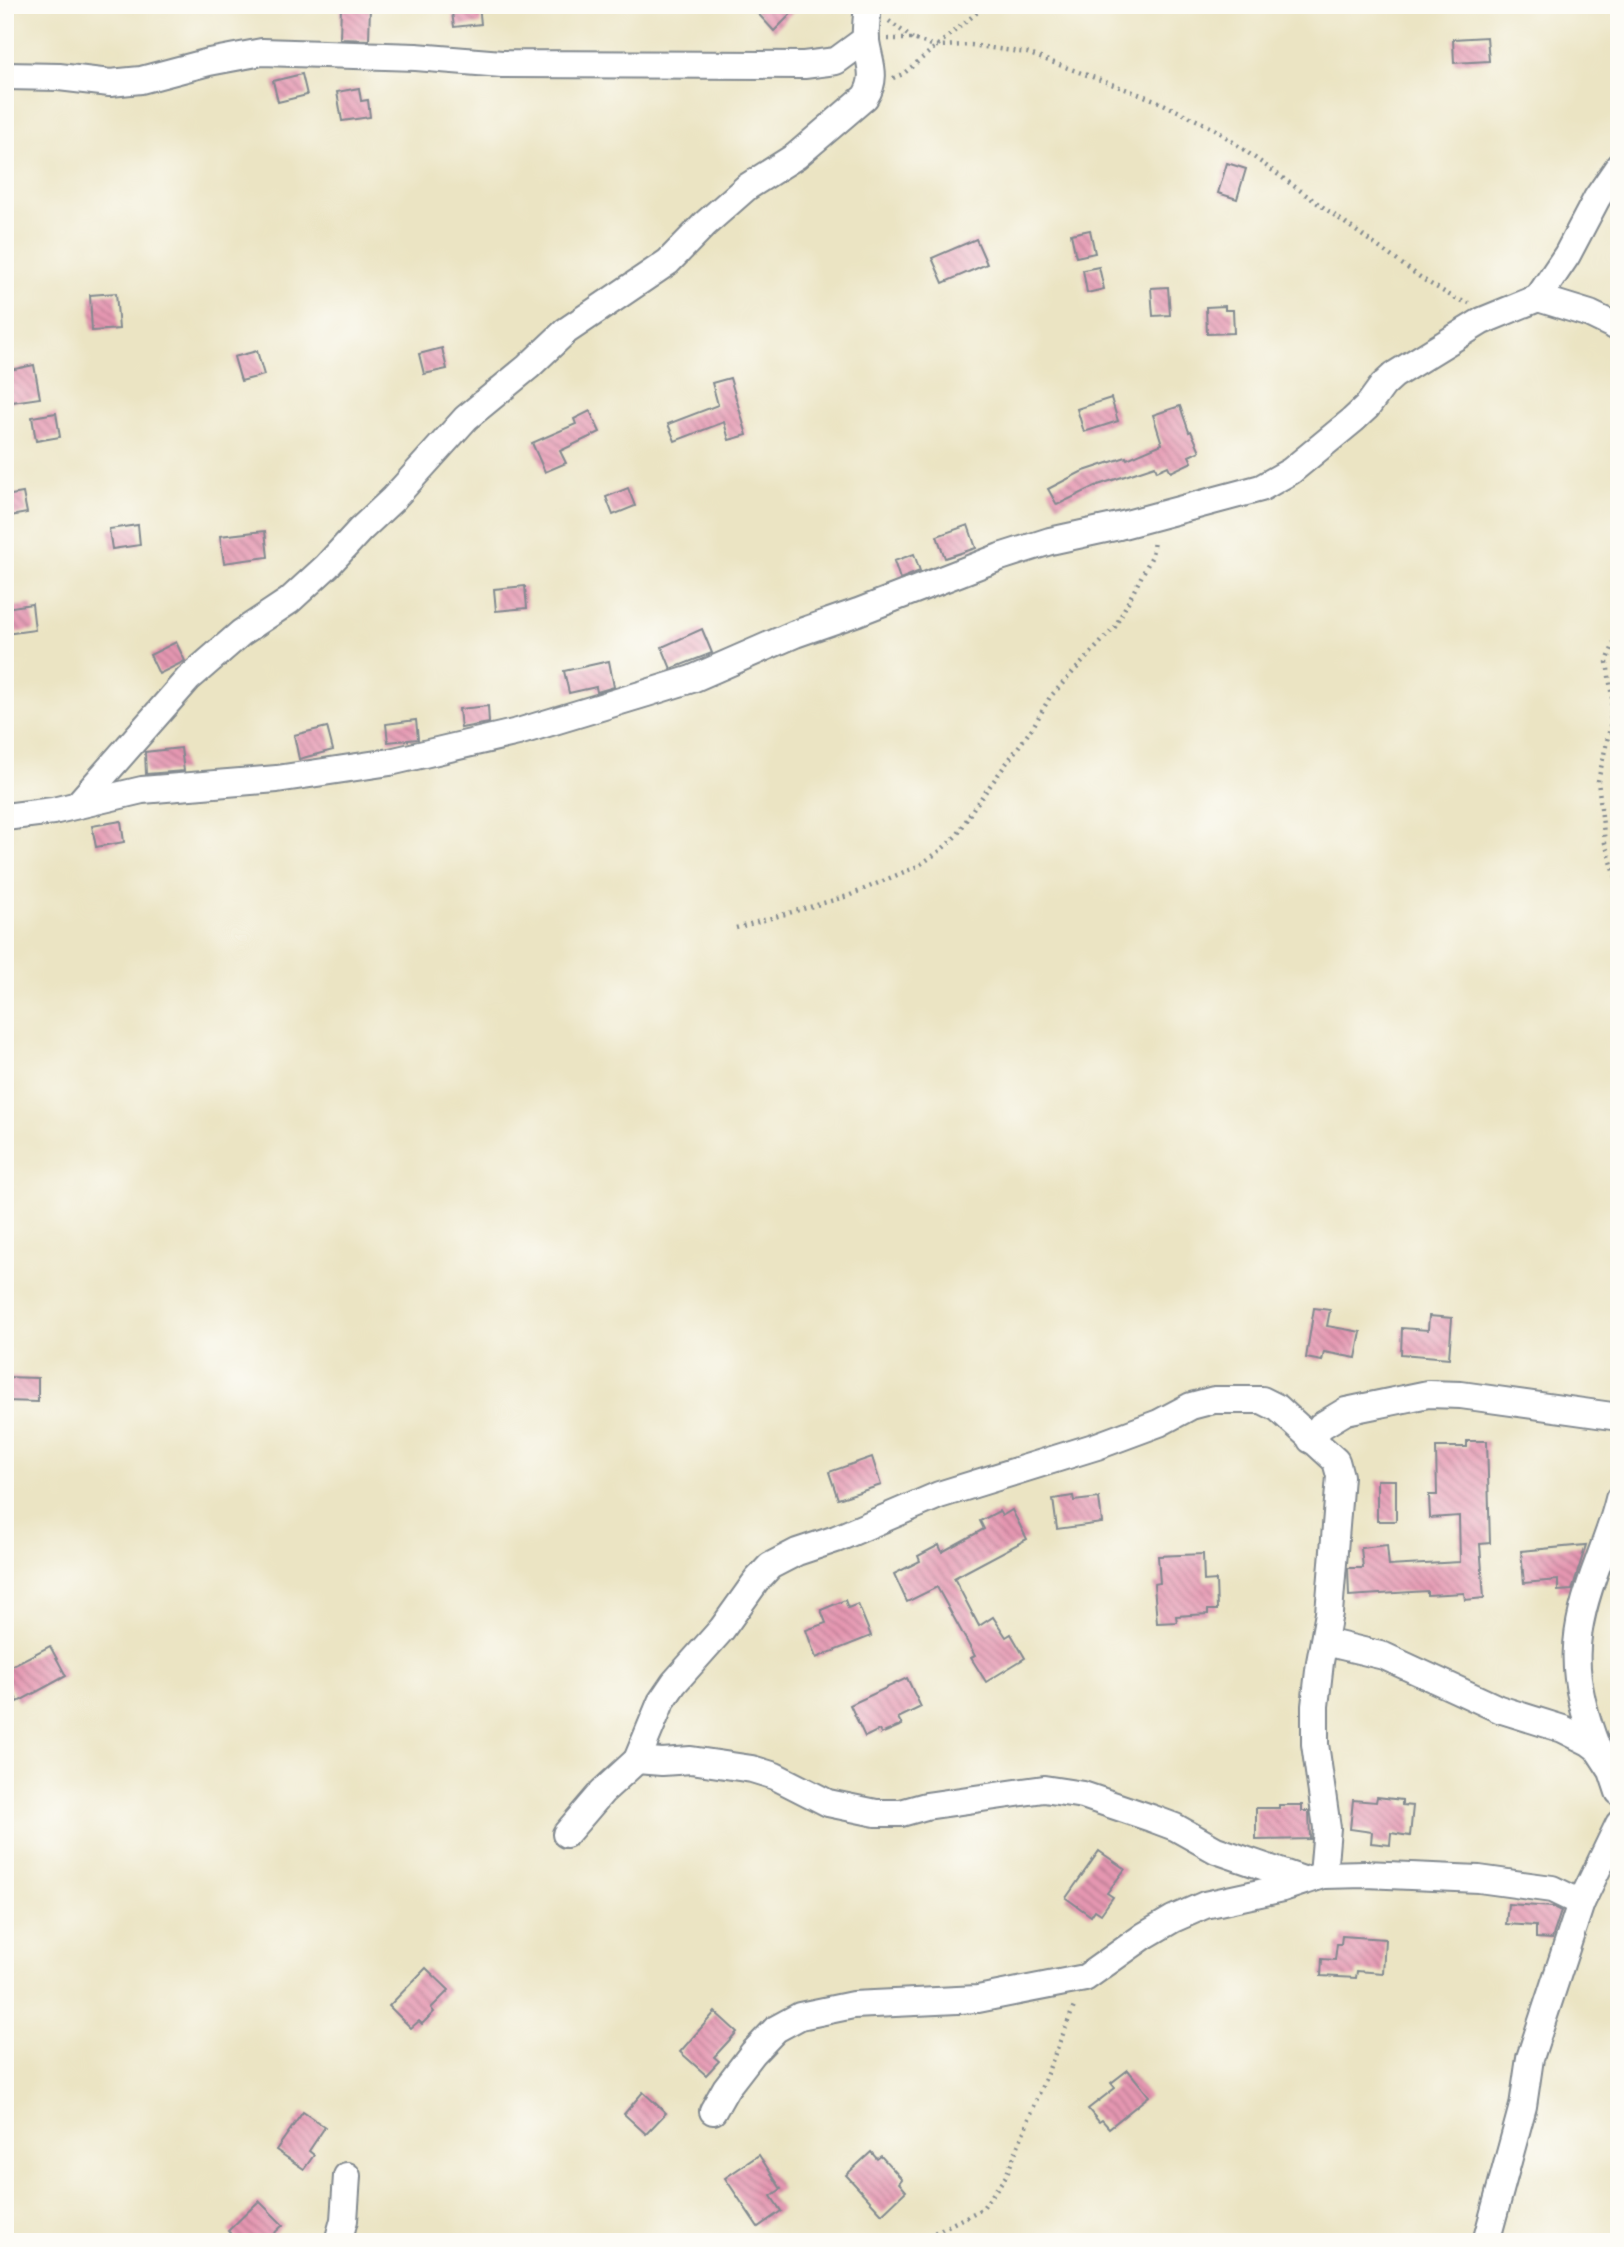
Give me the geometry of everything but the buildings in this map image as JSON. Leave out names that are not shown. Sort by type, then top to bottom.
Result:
[{"type":"street","points":[[78,804],[188,679],[241,633],[289,601],[327,566],[393,499],[466,418],[566,331],[668,262],[747,187],[813,143],[858,103],[871,88],[872,65],[866,39],[868,5]]},
{"type":"street","points":[[5,76],[59,77],[110,83],[161,76],[209,62],[262,52],[416,57],[502,65],[804,65],[836,61],[866,39]]},
{"type":"street","points":[[5,817],[53,811],[142,790],[277,779],[390,762],[517,732],[692,679],[795,634],[1000,557],[1050,541],[1242,494],[1280,478],[1367,407],[1394,375],[1482,321],[1538,298],[1567,255],[1597,198],[1619,166]]},
{"type":"street","points":[[1538,298],[1590,314],[1619,328]]},
{"type":"street","points":[[1311,1440],[1321,1426],[1346,1411],[1428,1394],[1461,1395],[1619,1417]]},
{"type":"street","points":[[566,1834],[602,1792],[637,1760],[657,1710],[674,1683],[722,1629],[770,1566],[939,1495],[1097,1446],[1159,1423],[1192,1406],[1214,1400],[1262,1400],[1278,1408],[1336,1461],[1340,1476],[1329,1613],[1315,1706],[1316,1751],[1327,1828],[1313,1878]]},
{"type":"street","points":[[1619,1499],[1608,1540],[1599,1559],[1579,1622],[1575,1663],[1586,1719],[1597,1748],[1612,1771],[1619,1792]]},
{"type":"street","points":[[1325,1642],[1384,1656],[1499,1709],[1563,1729],[1597,1748]]},
{"type":"street","points":[[637,1760],[691,1760],[752,1769],[775,1776],[828,1803],[876,1813],[901,1813],[926,1806],[1044,1789],[1063,1791],[1083,1795],[1175,1827],[1216,1850],[1313,1878]]},
{"type":"street","points":[[1486,2242],[1523,2106],[1530,2058],[1581,1903],[1619,1824]]},
{"type":"street","points":[[713,2111],[726,2088],[753,2053],[776,2029],[800,2016],[853,2005],[978,1999],[1085,1978],[1172,1919],[1205,1905],[1283,1888],[1313,1878],[1365,1874],[1479,1879],[1552,1889],[1581,1903]]},
{"type":"street","points":[[338,2242],[344,2220],[347,2176]]},
{"type":"path","points":[[871,88],[903,74],[986,5]]},
{"type":"path","points":[[866,39],[913,39],[935,46],[971,45],[1027,53],[1155,100],[1215,129],[1424,280],[1455,299],[1503,312]]},
{"type":"path","points":[[736,928],[848,896],[890,879],[918,866],[958,834],[1033,727],[1050,697],[1115,627],[1152,556],[1158,515]]},
{"type":"path","points":[[1619,629],[1607,662],[1612,697],[1610,728],[1598,781],[1605,843],[1619,886]]},
{"type":"path","points":[[916,2242],[982,2209],[1006,2175],[1085,1978]]}]
